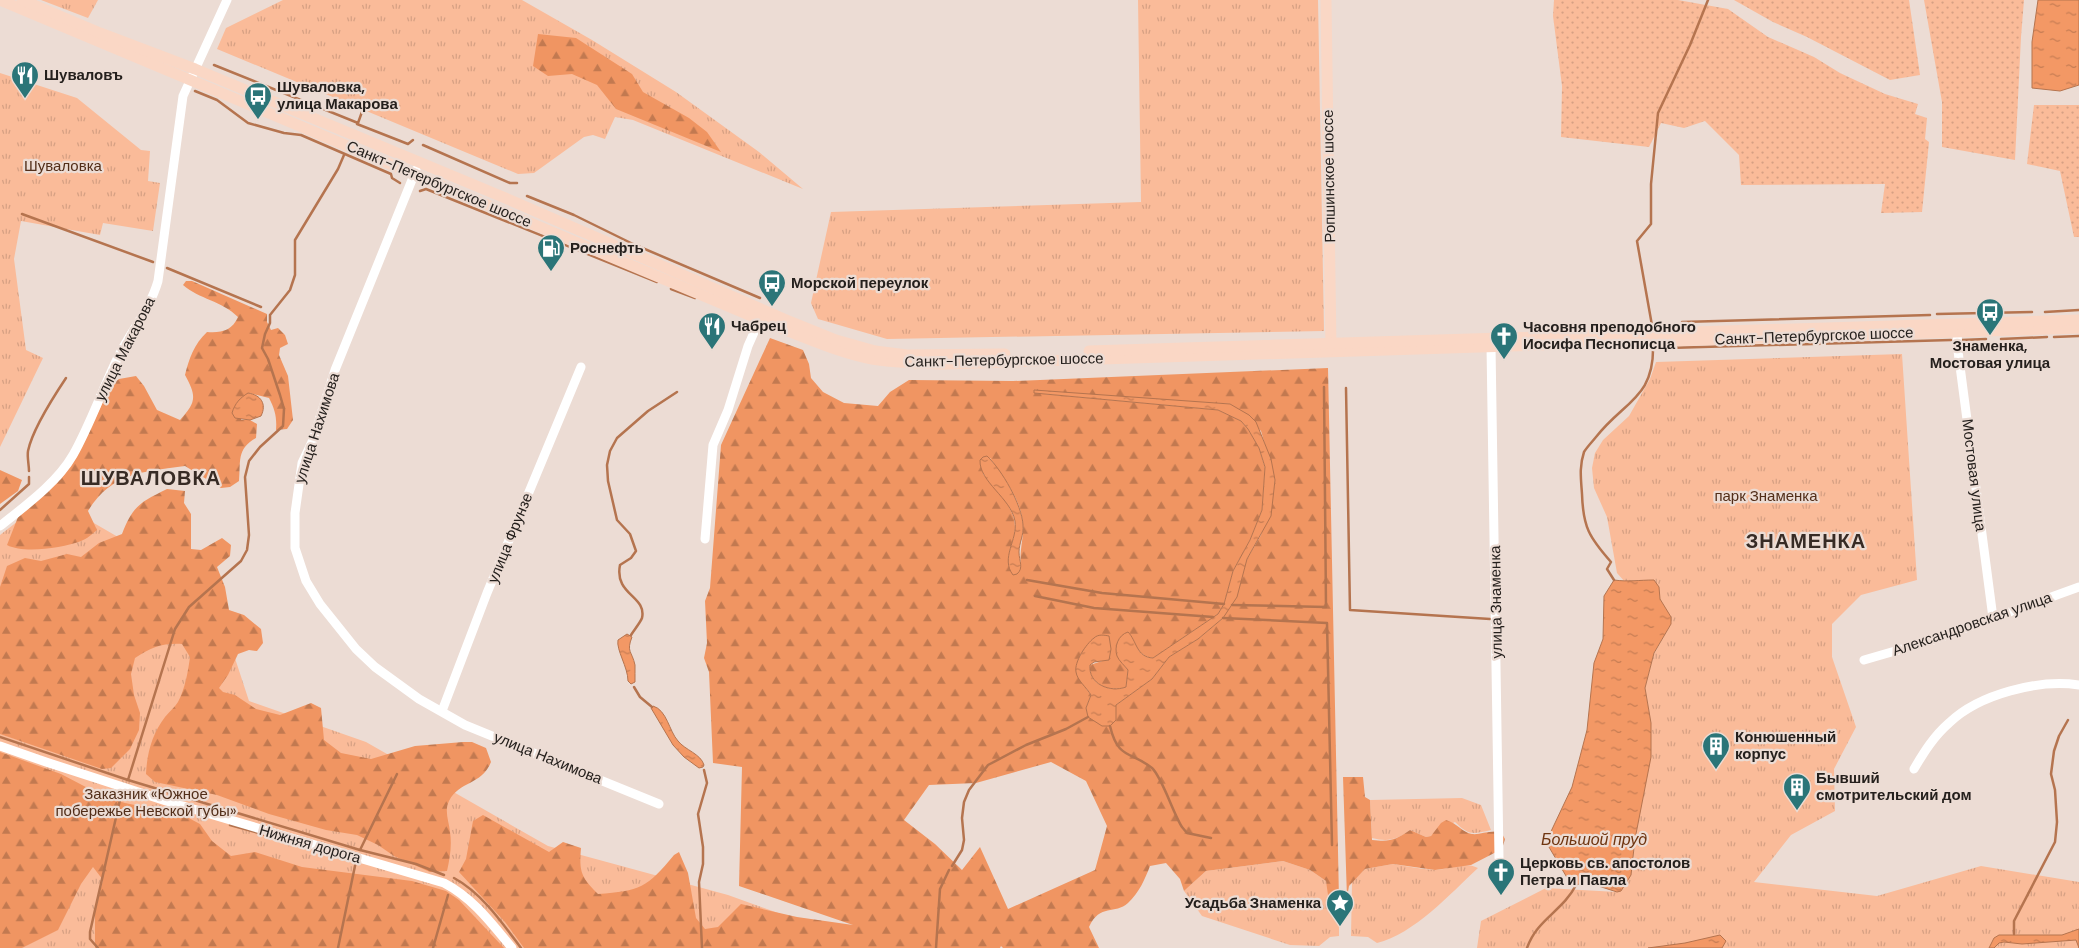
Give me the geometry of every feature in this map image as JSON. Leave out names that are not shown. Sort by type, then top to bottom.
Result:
[{"type":"main road","name":"Санкт-Петербургское шоссе","points":[[0,0],[760,319],[841,351],[872,359],[907,363],[946,364],[1331,347],[1491,346],[1637,338]]},
{"type":"main road","name":"Санкт-Петербургское шоссе","points":[[22,0],[100,33],[195,69],[510,200],[806,329],[874,351],[907,355],[946,355],[1331,347],[1668,337],[2079,320]]},
{"type":"main road","name":"Ропшинское шоссе","points":[[1326,0],[1331,347]]},
{"type":"main road","name":"Санкт-Петербургское шоссе","points":[[1668,337],[2079,328]]},
{"type":"street","name":"улица Макарова","points":[[0,526],[51,481],[73,455],[120,354],[149,306],[158,281],[182,105],[190,80],[227,0]]},
{"type":"street","name":"улица Нахимова","points":[[419,163],[335,370],[302,463],[295,513],[295,548],[306,582],[320,604],[356,649],[393,681],[442,712],[465,725],[659,804]]},
{"type":"street","points":[[705,539],[713,445],[728,410],[748,346],[760,319]]},
{"type":"street","name":"Мостовая улица","points":[[1957,332],[1993,618]]},
{"type":"street","name":"улица Знаменка","points":[[1491,346],[1500,858]]},
{"type":"street","name":"улица Фрунзе","points":[[442,712],[491,584],[581,366]]},
{"type":"street","name":"Александровская улица","points":[[1864,660],[1933,640],[2079,587]]},
{"type":"street","points":[[1914,769],[1926,748],[1950,722],[1969,708],[1999,694],[2034,684],[2079,685]]},
{"type":"street","name":"Нижняя дорога","points":[[0,746],[166,801],[444,883],[462,894],[477,908],[512,948]]},
{"type":"green space","points":[[41,0],[98,0],[88,18]]},
{"type":"green space","points":[[283,0],[522,0],[592,40],[676,92],[759,152],[803,189],[633,120],[615,117],[605,139],[593,135],[584,137],[534,173],[518,174],[217,49],[226,28]]},
{"type":"green space","points":[[1138,0],[1318,0],[1324,331],[887,339],[818,319],[811,303],[831,212],[1141,202]]},
{"type":"green space","points":[[1554,0],[1678,0],[1728,9],[1768,37],[1814,57],[1840,73],[1885,94],[1918,104],[1915,114],[1927,118],[1925,139],[1929,142],[1922,212],[1881,213],[1885,184],[1741,185],[1739,155],[1705,121],[1684,128],[1661,123],[1649,147],[1561,137],[1562,86],[1553,16]]},
{"type":"green space","points":[[1734,0],[1909,0],[1920,75],[1890,80],[1807,37],[1773,22]]},
{"type":"green space","points":[[1924,0],[2024,0],[2015,160],[1942,147],[1942,102]]},
{"type":"green space","points":[[538,34],[576,38],[632,74],[643,92],[689,118],[707,132],[721,152],[616,109],[597,85],[572,74],[548,76],[533,66]]},
{"type":"green space","name":"Шуваловка","points":[[0,73],[77,98],[141,150],[150,151],[148,181],[160,183],[153,231],[103,223],[100,235],[21,221],[14,259],[26,350],[43,358],[0,447]]},
{"type":"green space","points":[[2034,105],[2079,105],[2079,237],[2074,237],[2060,171],[2027,164]]},
{"type":"green space","points":[[186,281],[192,281],[267,314],[267,322],[271,330],[278,328],[285,335],[288,344],[280,348],[279,355],[288,376],[293,420],[287,429],[276,430],[275,414],[269,398],[249,393],[241,420],[250,420],[257,424],[256,438],[242,451],[239,481],[230,487],[221,488],[185,466],[130,476],[107,488],[97,498],[88,511],[97,530],[85,539],[64,546],[33,550],[14,548],[7,545],[18,517],[40,495],[61,479],[77,456],[111,385],[119,379],[136,376],[144,386],[157,410],[180,420],[192,404],[192,389],[185,375],[195,347],[207,332],[226,330],[236,322],[238,317],[225,307],[189,290],[183,285]]},
{"type":"green space","points":[[770,338],[803,350],[809,364],[811,378],[823,392],[844,403],[878,406],[890,392],[909,380],[1013,381],[1328,368],[1339,899],[1331,899],[1328,895],[1326,881],[1310,870],[1283,861],[1206,871],[1184,891],[1180,879],[1166,863],[1150,866],[1144,881],[1128,903],[1103,912],[1093,920],[1089,927],[1099,948],[1003,948],[1001,946],[1000,948],[524,948],[505,922],[459,872],[466,859],[473,821],[483,815],[549,852],[563,842],[581,848],[580,863],[582,874],[598,894],[624,891],[642,886],[657,875],[674,855],[679,852],[688,873],[696,918],[705,929],[718,927],[741,904],[797,917],[853,925],[739,886],[742,767],[713,763],[709,672],[704,658],[707,643],[705,601],[710,588],[721,445]],"holes":[[[1034,393],[1230,404],[1261,431],[1275,480],[1273,495],[1261,535],[1247,559],[1223,618],[1198,639],[1169,657],[1152,679],[1116,705],[1116,720],[1086,708],[1091,695],[1077,676],[1080,655],[1094,638],[1102,661],[1090,665],[1090,672],[1096,682],[1101,685],[1107,688],[1120,689],[1126,687],[1128,670],[1124,665],[1134,642],[1143,655],[1153,658],[1218,614],[1224,604],[1233,571],[1250,540],[1262,510],[1265,468],[1259,448],[1241,421],[1218,410]],[[990,458],[1011,489],[1022,515],[1021,567],[1009,554],[1015,530],[1012,512],[1004,498],[983,474]],[[1051,762],[1086,781],[1107,826],[1095,870],[1008,909],[980,847],[962,870],[935,844],[904,820],[929,785],[976,783]]]},
{"type":"green space","name":"парк Знаменка","points":[[1902,354],[1917,580],[1861,595],[1832,624],[1832,657],[1856,727],[1834,769],[1835,811],[1791,835],[1754,882],[1877,896],[1981,866],[2079,882],[2079,948],[1477,948],[1481,921],[1546,888],[1617,892],[1631,875],[1651,723],[1645,688],[1654,654],[1671,624],[1671,618],[1660,599],[1659,587],[1639,580],[1625,582],[1617,573],[1607,517],[1594,488],[1592,468],[1595,453],[1603,440],[1629,416],[1650,379],[1656,362]]},
{"type":"green space","points":[[0,470],[22,480],[18,491],[0,504]]},
{"type":"green space","points":[[167,489],[185,491],[184,503],[191,514],[191,549],[201,550],[222,538],[231,545],[230,556],[217,567],[225,587],[229,610],[244,615],[261,629],[263,643],[257,651],[249,650],[238,654],[228,675],[219,688],[223,692],[235,695],[256,709],[280,715],[311,703],[321,708],[324,740],[341,753],[371,759],[415,746],[472,742],[486,748],[491,762],[487,770],[459,789],[449,801],[447,812],[451,842],[447,871],[430,872],[394,856],[378,845],[357,835],[326,830],[269,814],[217,795],[155,782],[146,774],[148,759],[151,744],[157,730],[178,702],[184,686],[190,657],[182,644],[158,646],[135,658],[131,674],[134,695],[140,713],[139,730],[130,749],[111,768],[102,769],[0,734],[0,587],[7,566],[25,558],[41,561],[67,554],[81,557],[99,543],[122,534],[134,510],[144,501]]},
{"type":"green space","name":"Заказник «Южное побережье Невской губы»","points":[[49,497],[137,548],[229,640],[249,701],[366,742],[548,846],[728,895],[851,939],[865,948],[0,948],[0,535]]},
{"type":"green space","points":[[0,752],[61,774],[103,796],[125,803],[183,815],[200,824],[212,841],[231,856],[255,852],[302,867],[412,881],[446,891],[459,900],[504,948],[95,948],[95,912],[103,880],[93,867],[81,884],[58,930],[22,948],[0,948]]},
{"type":"green space","points":[[1343,777],[1363,777],[1365,797],[1370,800],[1372,840],[1392,840],[1410,830],[1426,837],[1431,836],[1441,823],[1446,820],[1472,834],[1501,832],[1505,839],[1502,849],[1471,865],[1435,870],[1393,864],[1365,869],[1349,886],[1347,898]]},
{"type":"green space","points":[[1462,798],[1481,805],[1491,830],[1472,833],[1464,830],[1455,822],[1426,837],[1410,830],[1392,839],[1372,838],[1370,800]]},
{"type":"green space","points":[[1283,861],[1310,870],[1326,881],[1331,899],[1339,899],[1339,936],[1330,937],[1319,946],[1290,945],[1202,916],[1184,891],[1206,871]]},
{"type":"green space","points":[[1393,864],[1434,870],[1467,865],[1478,868],[1431,912],[1391,938],[1377,943],[1368,937],[1351,936],[1352,882],[1365,869]]},
{"type":"water","points":[[2038,0],[2079,0],[2079,85],[2060,91],[2032,88],[2032,42]]},
{"type":"water","points":[[1034,390],[1230,404],[1249,415],[1256,422],[1271,459],[1275,480],[1271,516],[1247,559],[1237,597],[1223,618],[1198,639],[1169,657],[1152,679],[1116,705],[1116,720],[1110,726],[1102,726],[1088,717],[1086,708],[1091,695],[1080,681],[1076,672],[1081,654],[1096,637],[1101,635],[1109,636],[1111,649],[1109,660],[1094,662],[1090,665],[1090,672],[1096,682],[1101,685],[1107,688],[1120,689],[1126,687],[1128,670],[1119,660],[1116,653],[1118,642],[1122,636],[1128,632],[1140,652],[1147,657],[1153,658],[1218,614],[1224,604],[1233,571],[1250,540],[1262,510],[1265,467],[1259,448],[1248,429],[1241,421],[1218,410],[1034,393]]},
{"type":"water","points":[[248,393],[253,394],[262,401],[263,412],[261,416],[250,420],[235,418],[232,413],[235,406]]},
{"type":"water","points":[[987,456],[999,470],[1010,488],[1022,517],[1023,529],[1019,552],[1021,567],[1017,574],[1013,575],[1009,569],[1008,562],[1015,521],[1008,505],[984,476],[980,460]]},
{"type":"water","name":"Большой пруд","points":[[1614,580],[1654,580],[1659,587],[1660,599],[1671,617],[1671,624],[1654,653],[1645,688],[1651,723],[1651,757],[1635,839],[1631,875],[1621,891],[1617,892],[1586,882],[1576,885],[1569,881],[1546,842],[1572,787],[1587,730],[1594,663],[1603,639],[1604,596]]},
{"type":"water","points":[[627,634],[632,637],[630,649],[635,665],[635,682],[631,684],[628,681],[618,644],[618,640]]},
{"type":"water","points":[[653,706],[658,708],[665,716],[678,741],[700,758],[704,765],[703,767],[699,768],[684,757],[673,745],[651,708]]},
{"type":"water","points":[[2079,929],[2079,948],[2076,940],[2022,944],[2004,942],[1999,943],[1994,948],[1989,948],[1994,938],[1999,935],[2062,935]]},
{"type":"water","points":[[1720,935],[1726,941],[1722,948],[1648,948],[1685,943]]},
{"type":"waterway","points":[[1653,331],[1637,241],[1651,224],[1651,184],[1658,113],[1690,45],[1708,0]]},
{"type":"waterway","points":[[214,65],[358,123],[363,109]]},
{"type":"waterway","points":[[195,91],[217,100],[248,123],[284,133],[301,135],[391,174],[392,178],[400,183]]},
{"type":"waterway","points":[[357,124],[408,144],[413,140]]},
{"type":"waterway","points":[[423,145],[510,183],[517,183]]},
{"type":"waterway","points":[[0,737],[128,780],[175,629],[189,607],[241,561],[247,550],[249,535],[245,477],[249,461],[260,447],[283,426],[284,409],[268,359],[262,348],[265,334],[270,323],[270,315],[290,290],[295,275],[295,240],[338,169],[344,155]]},
{"type":"waterway","points":[[420,191],[426,189],[657,282]]},
{"type":"waterway","points":[[527,196],[760,298]]},
{"type":"waterway","points":[[22,214],[153,262]]},
{"type":"waterway","points":[[167,268],[261,307]]},
{"type":"waterway","points":[[671,289],[695,298]]},
{"type":"waterway","points":[[2045,312],[2079,310]]},
{"type":"waterway","points":[[1937,314],[2032,312]]},
{"type":"waterway","points":[[1682,322],[1930,315]]},
{"type":"waterway","points":[[2054,337],[2079,336]]},
{"type":"waterway","points":[[2001,339],[2047,337]]},
{"type":"waterway","points":[[1962,340],[1986,339]]},
{"type":"waterway","points":[[1668,348],[1951,340]]},
{"type":"waterway","points":[[1614,580],[1607,569],[1611,562],[1592,538],[1586,523],[1581,463],[1588,446],[1643,388],[1649,376],[1653,344]]},
{"type":"waterway","points":[[29,471],[28,451],[30,443],[66,378]]},
{"type":"waterway","points":[[1232,605],[1326,607],[1324,387]]},
{"type":"waterway","points":[[1346,388],[1350,610],[1490,619]]},
{"type":"waterway","points":[[631,635],[642,618],[642,611],[636,599],[622,583],[619,575],[620,565],[631,558],[636,551],[630,534],[617,520],[608,481],[607,465],[610,451],[617,438],[648,411],[677,392]]},
{"type":"waterway","points":[[0,510],[29,484],[29,477]]},
{"type":"waterway","points":[[1027,580],[1102,593],[1224,604]]},
{"type":"waterway","points":[[1035,596],[1094,608],[1213,617]]},
{"type":"waterway","points":[[1223,618],[1327,623],[1332,845]]},
{"type":"waterway","points":[[634,687],[640,697],[652,707]]},
{"type":"waterway","points":[[952,866],[962,850],[964,840],[962,818],[964,802],[969,790],[988,765],[1026,745],[1066,729],[1088,717]]},
{"type":"waterway","points":[[2014,934],[2014,921],[2055,842],[2057,822],[2055,790],[2051,774],[2054,751],[2059,736],[2068,720]]},
{"type":"waterway","points":[[1110,726],[1113,737],[1121,750],[1152,768],[1156,773],[1182,827],[1187,833],[1211,838]]},
{"type":"waterway","points":[[702,948],[699,882],[703,864],[703,847],[698,814],[707,783],[704,770]]},
{"type":"waterway","points":[[360,850],[397,774]]},
{"type":"waterway","points":[[128,780],[360,850],[416,864],[444,875]]},
{"type":"waterway","points":[[98,948],[90,939],[90,932],[122,791]]},
{"type":"waterway","points":[[230,825],[298,844]]},
{"type":"waterway","points":[[338,948],[356,861],[353,861]]},
{"type":"waterway","points":[[936,948],[940,889],[949,870]]},
{"type":"waterway","points":[[454,878],[483,900],[521,948]]},
{"type":"waterway","points":[[1527,948],[1531,938],[1543,922],[1564,902],[1576,885]]},
{"type":"waterway","points":[[433,948],[448,895]]},
{"type":"place","name":"Шуваловъ","points":[[25,99]]},
{"type":"place","name":"Шуваловка, улица Макарова","points":[[258,120]]},
{"type":"place","name":"Роснефть","points":[[551,272]]},
{"type":"place","name":"Морской переулок","points":[[772,307]]},
{"type":"place","name":"Знаменка, Мостовая улица","points":[[1990,336]]},
{"type":"place","name":"Чабрец","points":[[712,350]]},
{"type":"place","name":"Часовня преподобного Иосифа Песнописца","points":[[1504,360]]},
{"type":"place","name":"Конюшенный корпус","points":[[1716,770]]},
{"type":"place","name":"Бывший смотрительский дом","points":[[1797,811]]},
{"type":"place","name":"Церковь св. апостолов Петра и Павла","points":[[1501,896]]},
{"type":"place","name":"Усадьба Знаменка","points":[[1340,927]]},
{"type":"district","name":"ШУВАЛОВКА","points":[[151,478]]},
{"type":"district","name":"ЗНАМЕНКА","points":[[1806,541]]}]
